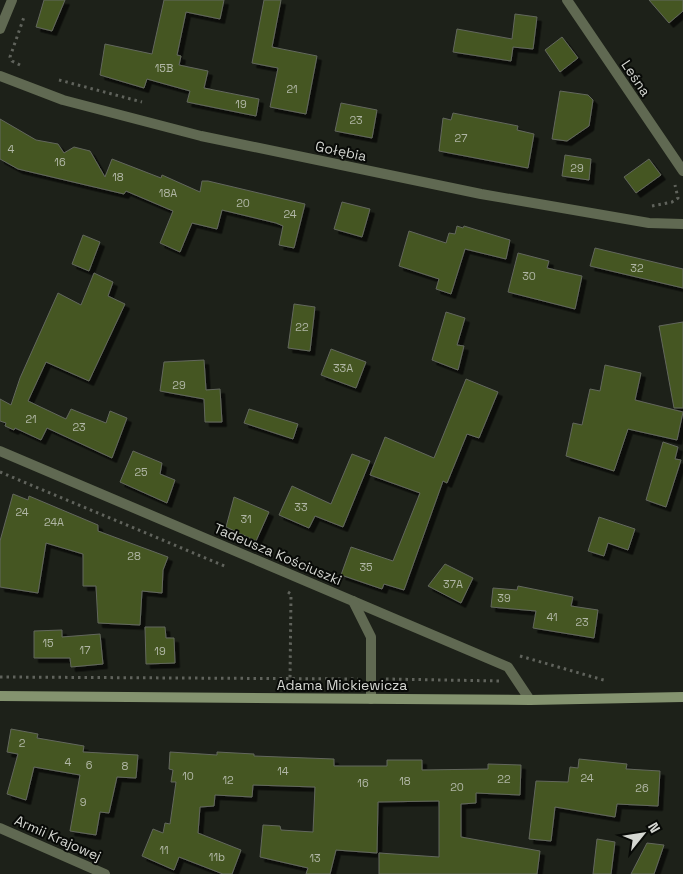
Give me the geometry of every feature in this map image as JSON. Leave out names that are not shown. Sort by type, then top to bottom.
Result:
[{"type":"main road","name":"Adama Mickiewicza","points":[[0,696],[530,700],[683,697]]},
{"type":"street","points":[[0,30],[12,0]]},
{"type":"street","name":"Leśna","points":[[566,0],[683,171]]},
{"type":"street","name":"Gołębia","points":[[0,76],[63,100],[201,136],[481,194],[649,223],[683,224]]},
{"type":"street","name":"Tadeusza Kościuszki","points":[[0,451],[508,667]]},
{"type":"street","points":[[353,601],[371,637],[371,699]]},
{"type":"street","points":[[508,667],[530,700]]},
{"type":"street","name":"Armii Krajowej","points":[[0,828],[105,874]]},
{"type":"path","points":[[18,82],[23,67],[12,61],[10,57],[27,8]]},
{"type":"path","points":[[0,472],[228,567]]},
{"type":"path","points":[[282,590],[292,594],[290,680]]},
{"type":"path","points":[[0,677],[503,681],[508,667],[522,656],[610,682]]},
{"type":"building","points":[[44,0],[65,0],[52,31],[36,27]]},
{"type":"building","points":[[164,0],[224,0],[220,19],[186,12],[177,55],[181,56],[179,65],[208,71],[204,88],[259,99],[256,116],[187,102],[190,91],[147,79],[144,88],[100,75],[105,44],[152,54]]},
{"type":"building","points":[[264,0],[281,0],[272,47],[317,56],[306,114],[270,107],[278,68],[252,63]]},
{"type":"building","points":[[649,0],[683,0],[683,11],[669,23]]},
{"type":"building","points":[[515,14],[537,17],[533,49],[513,47],[511,61],[453,52],[457,29],[512,39]]},
{"type":"building","points":[[562,37],[578,58],[560,72],[545,50]]},
{"type":"building","points":[[560,91],[588,95],[593,100],[589,126],[567,141],[552,139]]},
{"type":"building","points":[[341,103],[377,110],[372,138],[335,131]]},
{"type":"building","points":[[453,113],[518,126],[517,130],[534,134],[528,168],[439,151],[443,118],[451,120]]},
{"type":"building","points":[[0,119],[36,140],[58,144],[64,153],[74,147],[90,151],[105,177],[112,159],[161,178],[162,175],[200,192],[202,181],[208,181],[305,204],[294,248],[279,245],[283,226],[222,210],[217,229],[192,223],[180,252],[160,243],[173,211],[126,191],[124,194],[18,169],[0,159]]},
{"type":"building","points":[[565,155],[591,159],[589,180],[562,176]]},
{"type":"building","points":[[649,159],[661,175],[636,193],[624,177]]},
{"type":"building","points":[[342,202],[370,209],[362,237],[334,229]]},
{"type":"building","points":[[457,226],[463,228],[464,226],[510,240],[506,259],[465,249],[451,294],[436,289],[439,279],[399,266],[409,231],[446,243],[449,233],[455,234]]},
{"type":"building","points":[[83,235],[100,242],[89,271],[72,264]]},
{"type":"building","points":[[595,248],[683,269],[683,288],[590,266]]},
{"type":"building","points":[[518,253],[549,261],[547,268],[582,276],[575,309],[508,292]]},
{"type":"building","points":[[94,273],[113,282],[108,296],[125,304],[89,381],[46,362],[28,401],[66,419],[71,409],[106,423],[110,411],[127,418],[112,458],[47,428],[41,440],[15,428],[14,430],[5,426],[6,423],[0,421],[0,399],[11,405],[20,378],[58,293],[81,305]]},
{"type":"building","points":[[294,304],[315,307],[310,351],[288,348]]},
{"type":"building","points":[[446,312],[465,318],[457,345],[464,346],[458,370],[432,360]]},
{"type":"building","points":[[683,322],[683,408],[674,408],[659,326]]},
{"type":"building","points":[[331,349],[366,362],[356,388],[321,375]]},
{"type":"building","points":[[204,360],[206,390],[220,389],[222,422],[205,422],[204,399],[160,391],[164,362]]},
{"type":"building","points":[[605,365],[641,373],[635,400],[683,412],[677,440],[628,429],[614,471],[566,456],[573,423],[582,425],[590,389],[600,391]]},
{"type":"building","points":[[466,379],[498,392],[479,438],[467,434],[447,483],[443,481],[404,590],[384,584],[382,589],[341,575],[351,547],[393,561],[420,493],[370,475],[385,437],[434,458]]},
{"type":"building","points":[[249,409],[298,424],[293,439],[244,423]]},
{"type":"building","points":[[663,442],[678,447],[675,459],[681,460],[666,507],[646,500]]},
{"type":"building","points":[[133,451],[162,463],[160,474],[175,480],[167,503],[120,482]]},
{"type":"building","points":[[352,454],[370,461],[343,527],[315,516],[309,528],[279,515],[292,486],[331,504]]},
{"type":"building","points":[[13,494],[28,500],[29,496],[98,525],[98,531],[168,557],[163,570],[162,593],[142,591],[140,625],[98,623],[96,586],[83,586],[83,554],[46,543],[38,593],[0,587],[0,541]]},
{"type":"building","points":[[234,497],[269,512],[256,541],[226,527]]},
{"type":"building","points":[[599,517],[635,529],[628,550],[608,543],[604,556],[588,551]]},
{"type":"building","points":[[445,564],[473,578],[461,603],[428,586]]},
{"type":"building","points":[[518,586],[573,597],[571,606],[598,610],[594,638],[533,628],[536,611],[491,607],[493,588],[517,590]]},
{"type":"building","points":[[145,627],[165,627],[166,638],[174,638],[175,663],[146,664]]},
{"type":"building","points":[[62,630],[62,637],[100,634],[103,664],[71,667],[70,658],[34,658],[34,631]]},
{"type":"building","points":[[11,729],[38,734],[37,738],[84,746],[83,752],[138,755],[136,778],[117,777],[109,813],[100,812],[96,835],[70,831],[80,775],[34,767],[26,800],[7,794],[18,754],[7,752]]},
{"type":"building","points":[[170,752],[217,755],[217,752],[254,754],[254,756],[334,759],[334,766],[387,766],[387,760],[422,760],[422,770],[488,769],[488,764],[521,765],[520,795],[476,793],[476,803],[461,804],[461,837],[540,851],[537,874],[379,874],[379,853],[439,857],[439,801],[378,802],[377,853],[336,850],[330,874],[306,874],[308,868],[260,857],[263,825],[280,826],[281,830],[313,832],[315,787],[253,785],[252,797],[215,795],[214,806],[200,807],[198,833],[241,850],[232,874],[223,874],[179,857],[174,870],[142,856],[153,829],[163,833],[165,823],[170,824],[176,782],[171,782],[173,770],[169,769]]},
{"type":"building","points":[[579,759],[627,764],[626,769],[660,771],[658,806],[617,804],[615,817],[555,807],[551,841],[529,839],[536,781],[568,782],[570,767],[578,768]]},
{"type":"building","points":[[597,839],[615,842],[611,874],[593,874]]},
{"type":"building","points":[[647,843],[664,845],[654,874],[631,874]]}]
